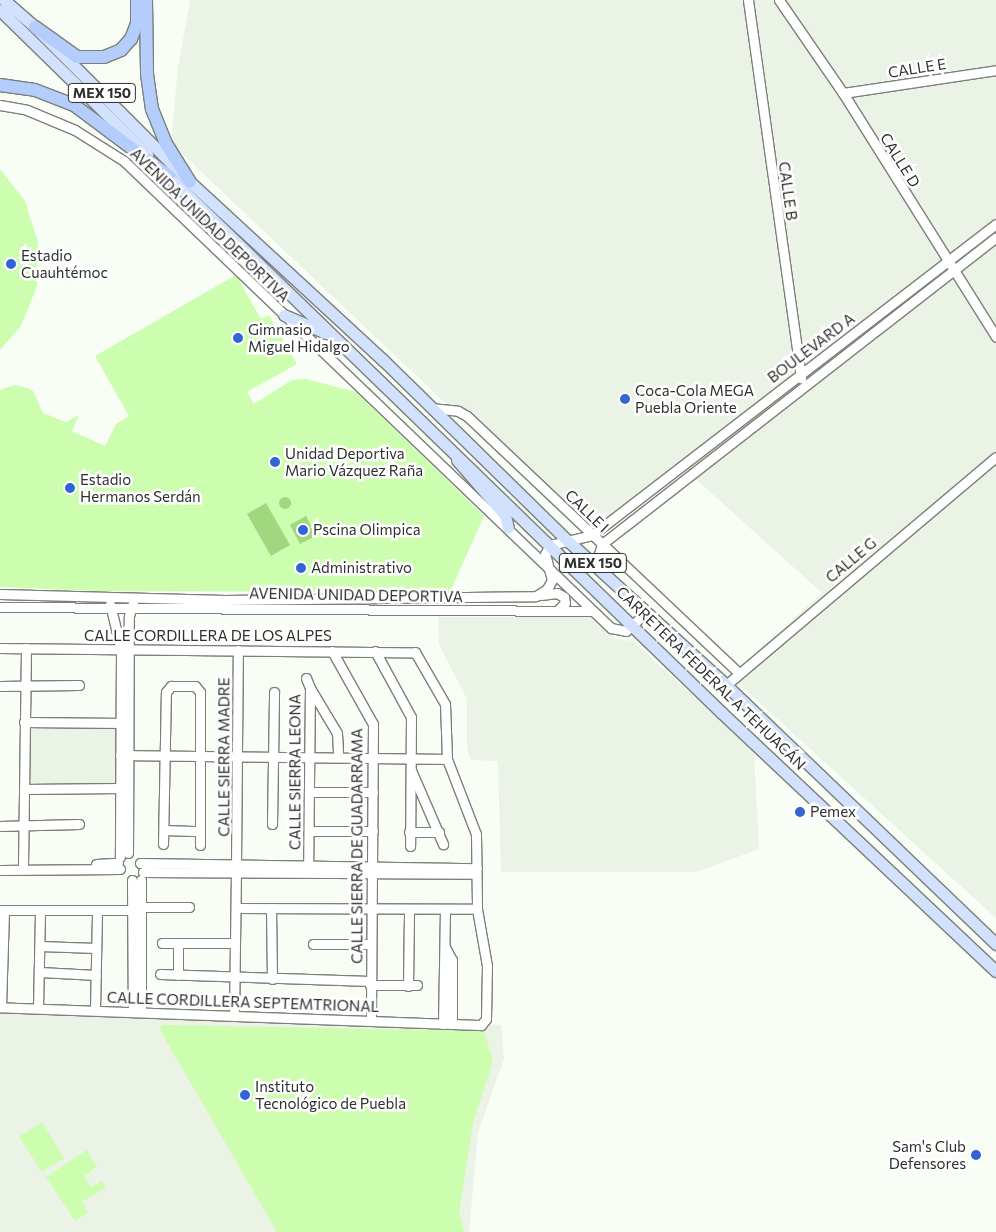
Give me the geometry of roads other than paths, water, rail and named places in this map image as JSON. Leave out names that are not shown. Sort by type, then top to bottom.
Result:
[{"type":"highway","points":[[35,27],[77,57],[104,57],[121,50],[131,39],[137,23],[137,0]]},
{"type":"highway","points":[[146,0],[147,74],[152,109],[165,142],[190,182]]},
{"type":"highway","points":[[0,85],[36,90],[74,105],[169,176]]},
{"type":"main road","name":"MEX 150","points":[[5,8],[35,27],[190,182]]},
{"type":"main road","name":"MEX 150","points":[[5,8],[169,176]]},
{"type":"main road","name":"CARRETERA FEDERAL A TEHUACÁN","points":[[169,176],[634,626],[996,971]]},
{"type":"main road","name":"CARRETERA FEDERAL A TEHUACÁN","points":[[190,182],[431,408],[568,541],[726,685],[996,944]]},
{"type":"main road","points":[[284,315],[335,336]]},
{"type":"main road","points":[[443,440],[468,476],[505,515],[508,528]]},
{"type":"street","name":"CALLE B","points":[[748,0],[799,374],[803,385]]},
{"type":"street","name":"CALLE D","points":[[779,0],[842,93],[996,336]]},
{"type":"street","name":"CALLE E","points":[[842,93],[996,70]]},
{"type":"street","points":[[0,98],[27,110]]},
{"type":"street","name":"AVENIDA UNIDAD DEPORTIVA","points":[[0,105],[27,110],[75,130],[119,157],[551,568],[591,611],[619,632],[634,626]]},
{"type":"street","name":"BOULEVARD A","points":[[568,541],[592,535],[996,224]]},
{"type":"street","name":"BOULEVARD A","points":[[602,544],[803,385],[996,237]]},
{"type":"street","name":"CALLE I","points":[[431,408],[458,411],[467,416],[738,672]]},
{"type":"street","name":"CALLE G","points":[[726,685],[738,672],[996,457]]},
{"type":"street","points":[[691,460],[697,469]]},
{"type":"street","points":[[536,596],[547,589],[552,580],[551,568],[545,554],[550,545],[568,541]]},
{"type":"street","points":[[595,566],[602,544]]},
{"type":"street","name":"AVENIDA UNIDAD DEPORTIVA","points":[[351,604],[536,596],[554,593],[562,596],[565,603],[557,611]]},
{"type":"street","name":"AVENIDA UNIDAD DEPORTIVA","points":[[0,594],[591,611]]},
{"type":"street","points":[[105,598],[113,612],[125,650]]},
{"type":"street","points":[[122,861],[125,650],[131,612],[136,599]]},
{"type":"street","name":"AVENIDA UNIDAD DEPORTIVA","points":[[0,607],[131,612],[307,604]]},
{"type":"street","points":[[634,626],[645,612]]},
{"type":"street","name":"CALLE CORDILLERA DE LOS ALPES","points":[[0,648],[375,650],[415,652],[445,704],[447,759]]},
{"type":"street","points":[[23,865],[26,648]]},
{"type":"street","name":"CALLE SIERRA MADRE","points":[[234,1016],[238,650]]},
{"type":"street","points":[[375,650],[411,717],[409,761],[410,846]]},
{"type":"street","name":"CALLE SIERRA DE GUADARRAMA","points":[[332,651],[371,717],[374,756],[371,1021]]},
{"type":"street","name":"CALLE SIERRA LEONA","points":[[306,678],[310,688],[308,866]]},
{"type":"street","points":[[0,686],[79,685]]},
{"type":"street","points":[[163,844],[167,688],[199,687],[201,756],[200,845]]},
{"type":"street","points":[[310,688],[337,733],[338,755]]},
{"type":"street","points":[[272,824],[274,692]]},
{"type":"street","points":[[24,722],[124,723]]},
{"type":"street","points":[[124,755],[338,755],[374,756],[409,761],[447,759],[476,834],[477,909],[236,908]]},
{"type":"street","points":[[122,861],[120,788],[124,755]]},
{"type":"street","points":[[409,761],[443,844]]},
{"type":"street","points":[[24,789],[120,788]]},
{"type":"street","points":[[310,792],[373,792]]},
{"type":"street","points":[[0,826],[79,824]]},
{"type":"street","points":[[164,830],[200,831]]},
{"type":"street","points":[[308,831],[373,831]]},
{"type":"street","points":[[409,832],[439,832]]},
{"type":"street","points":[[0,865],[122,861],[139,874],[308,866],[372,871]]},
{"type":"street","points":[[0,870],[122,861],[139,874]]},
{"type":"street","points":[[236,868],[477,871]]},
{"type":"street","points":[[137,1011],[139,874]]},
{"type":"street","points":[[1,1007],[2,910],[40,911],[189,907]]},
{"type":"street","points":[[272,908],[272,979]]},
{"type":"street","points":[[444,909],[446,948],[441,962],[448,1024]]},
{"type":"street","name":"CALLE CORDILLERA SEPTEMTRIONAL","points":[[1,1007],[484,1024],[487,966],[477,909]]},
{"type":"street","points":[[95,1009],[97,910]]},
{"type":"street","points":[[160,974],[413,985],[409,910]]},
{"type":"street","points":[[38,1008],[40,911]]},
{"type":"street","points":[[162,943],[235,943]]},
{"type":"street","points":[[178,943],[178,975]]},
{"type":"street","points":[[313,944],[371,944]]},
{"type":"street","points":[[40,946],[96,948]]},
{"type":"street","points":[[40,972],[96,975]]},
{"type":"place","name":"Estadio Cuauhtémoc","points":[[11,264]]},
{"type":"place","name":"Gimnasio Miguel Hidalgo","points":[[238,338]]},
{"type":"place","name":"Coca-Cola MEGA Puebla Oriente","points":[[625,399]]},
{"type":"place","name":"Unidad Deportiva Mario Vázquez Raña","points":[[275,462]]},
{"type":"place","name":"Estadio Hermanos Serdán","points":[[70,488]]},
{"type":"place","name":"Pscina Olimpica","points":[[303,530]]},
{"type":"place","name":"Administrativo","points":[[301,568]]},
{"type":"place","name":"Pemex","points":[[800,812]]},
{"type":"place","name":"Instituto Tecnológico de Puebla","points":[[245,1095]]},
{"type":"place","name":"Sam's Club Defensores","points":[[976,1155]]}]
